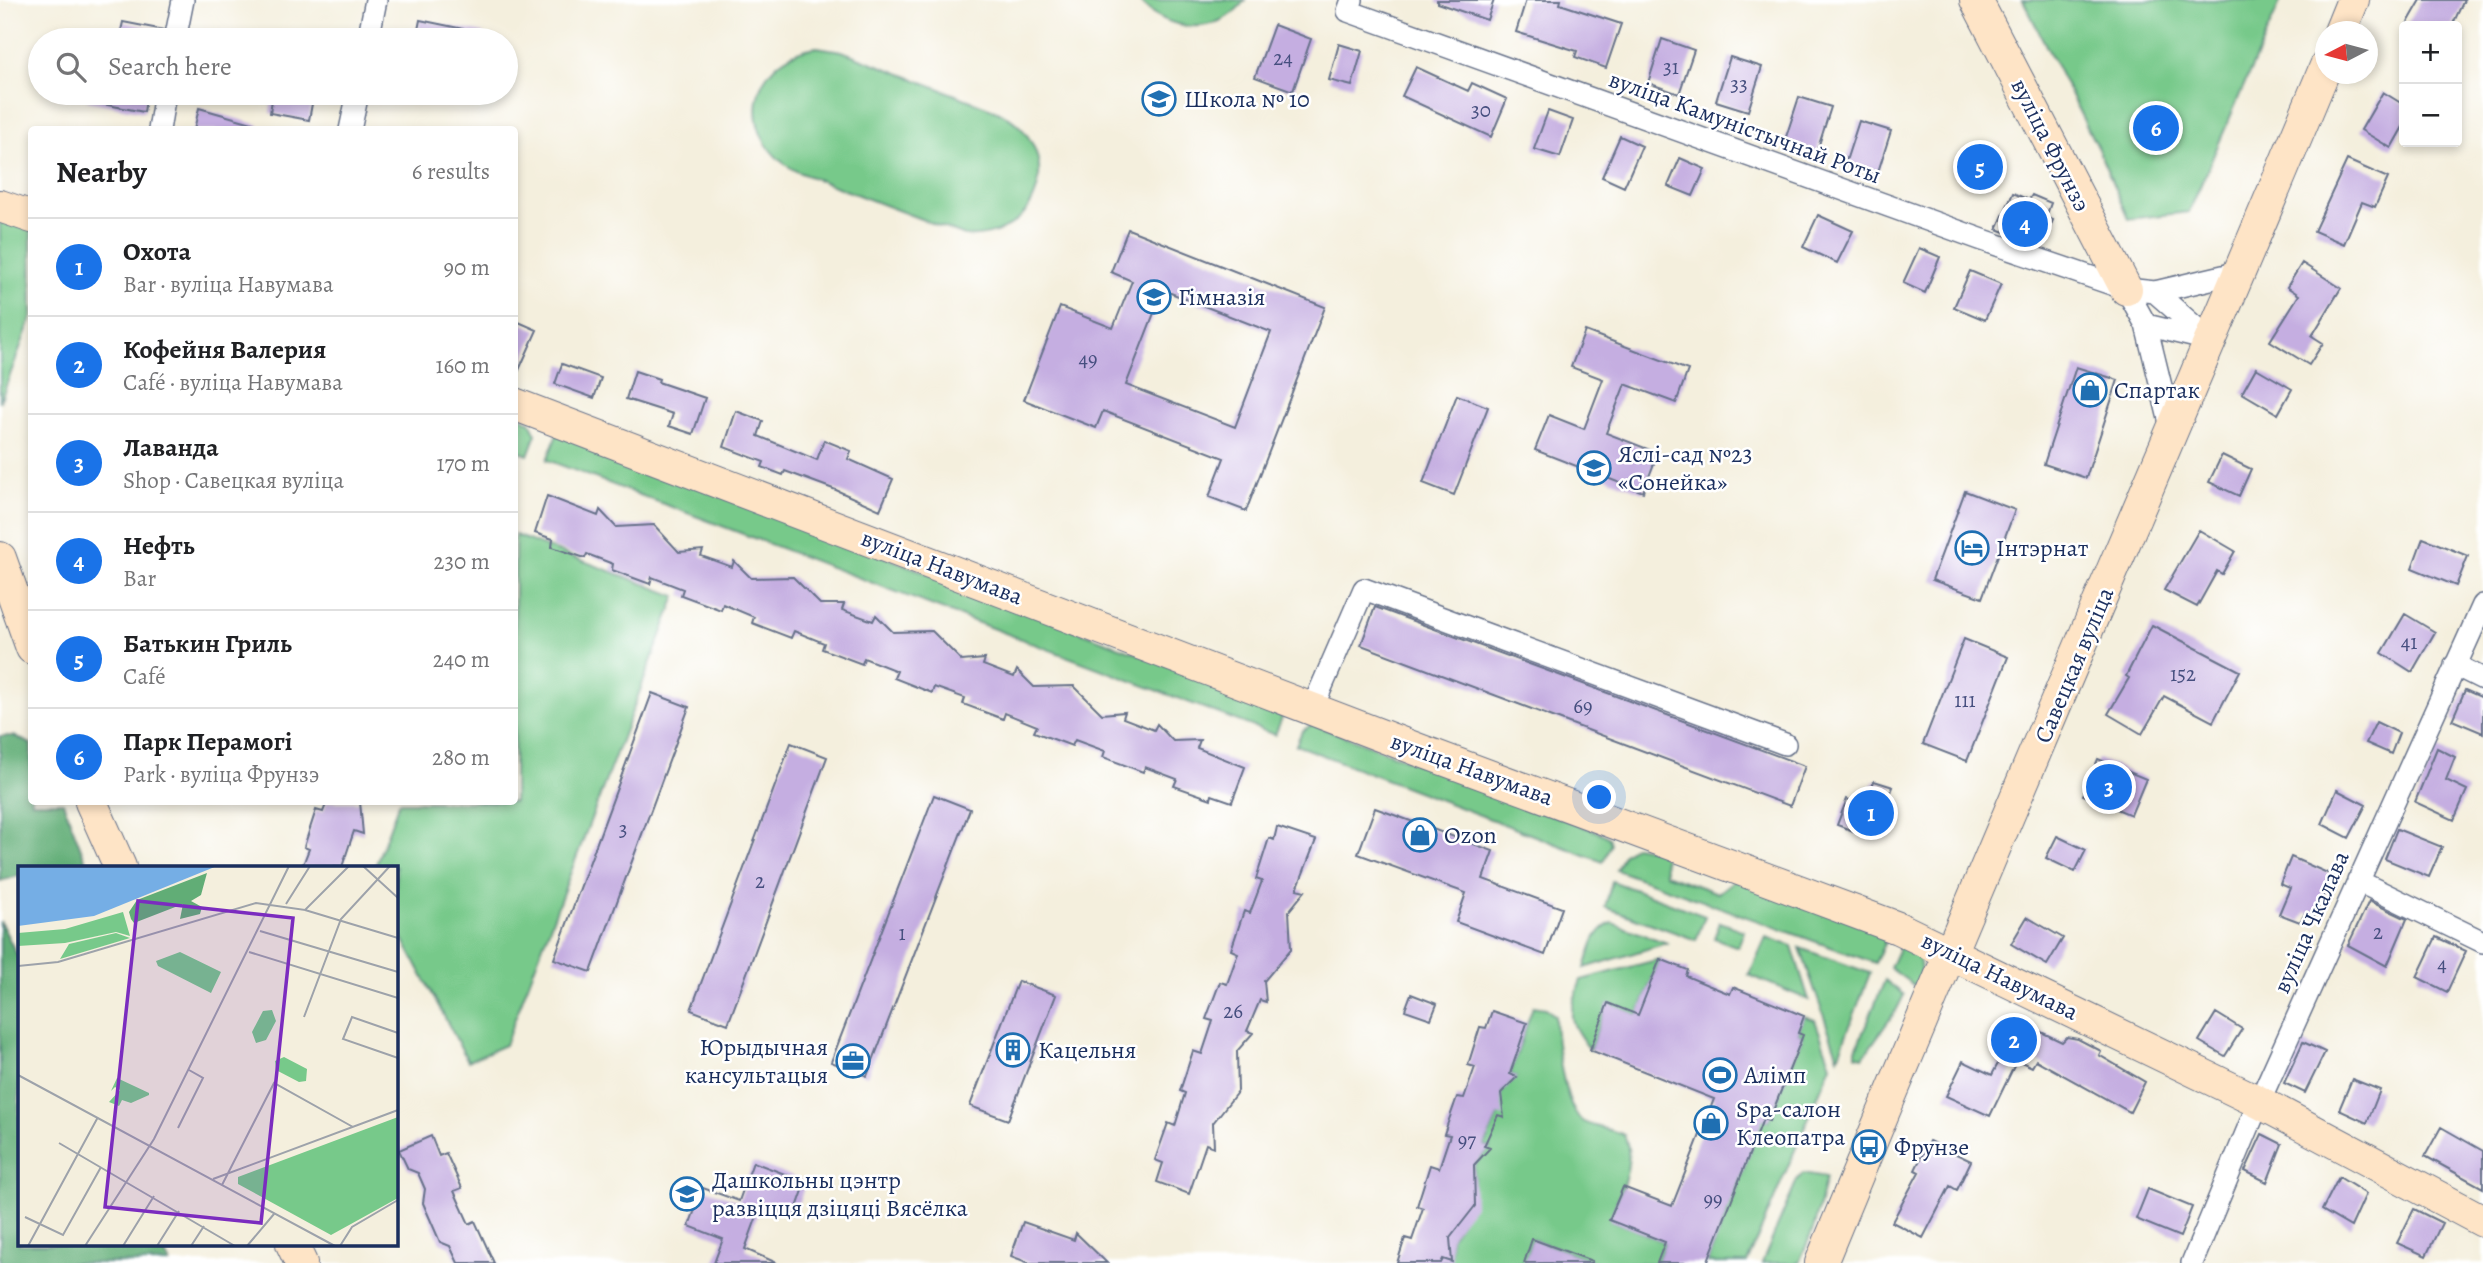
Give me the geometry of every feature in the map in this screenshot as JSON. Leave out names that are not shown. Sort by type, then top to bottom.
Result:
[{"type":"street","points":[[177,28],[183,0]]},
{"type":"street","points":[[370,28],[376,0]]},
{"type":"street","name":"вуліца Фрунзэ","points":[[1976,0],[2140,290],[2172,431]]},
{"type":"street","points":[[2344,21],[2353,0]]},
{"type":"street","name":"вуліца Камуністычнай Роты","points":[[1350,6],[1967,235],[2140,290]]},
{"type":"street","name":"Савецкая вуліца","points":[[1821,1263],[1950,951],[2025,780],[2318,84]]},
{"type":"street","points":[[160,126],[163,105]]},
{"type":"street","points":[[351,126],[355,105]]},
{"type":"street","points":[[0,206],[28,216]]},
{"type":"street","points":[[2140,290],[2240,272]]},
{"type":"street","name":"вуліца Фрунзэ","points":[[2140,290],[2211,341]]},
{"type":"street","points":[[2146,325],[2211,341]]},
{"type":"street","name":"вуліца Навумава","points":[[518,406],[1312,709],[1898,928],[2259,1102],[2483,1222]]},
{"type":"street","points":[[0,558],[28,637]]},
{"type":"street","points":[[1312,709],[1364,589],[1785,744]]},
{"type":"street","name":"вуліца Чкалава","points":[[2192,1263],[2259,1102],[2483,605]]},
{"type":"street","points":[[2455,665],[2483,679]]},
{"type":"street","points":[[92,805],[120,866]]},
{"type":"street","points":[[2358,881],[2483,942]]},
{"type":"street","points":[[293,1246],[300,1263]]},
{"type":"green space","points":[[1139,0],[1245,0],[1234,12],[1221,20],[1192,26],[1164,19],[1150,11]]},
{"type":"green space","points":[[2023,0],[2281,0],[2189,212],[2128,219],[2098,149]]},
{"type":"green space","points":[[817,47],[842,51],[997,111],[1019,126],[1033,145],[1039,167],[1037,188],[1029,207],[1013,223],[992,233],[965,236],[798,172],[778,158],[764,140],[757,121],[757,101],[763,83],[775,66],[793,54]]},
{"type":"green space","points":[[0,223],[28,227],[28,327],[0,402]]},
{"type":"green space","points":[[518,415],[530,422],[536,434],[528,455],[518,451]]},
{"type":"green space","points":[[558,432],[1285,710],[1275,735],[547,460]]},
{"type":"green space","points":[[518,536],[676,596],[505,1045],[468,1061],[397,928],[397,866],[375,866],[398,805],[518,805]]},
{"type":"green space","points":[[1313,724],[1603,834],[1609,838],[1611,844],[1603,862],[1296,745],[1302,731]]},
{"type":"green space","points":[[0,736],[14,736],[28,743],[28,805],[64,805],[88,866],[18,866],[18,876],[0,881]]},
{"type":"green space","points":[[1635,846],[1664,851],[1665,874],[1718,893],[1738,877],[1889,933],[1875,963],[1616,870],[1623,855]]},
{"type":"green space","points":[[1612,881],[1705,916],[1696,940],[1605,907]]},
{"type":"green space","points":[[0,921],[18,957],[18,1246],[161,1246],[170,1263],[0,1263]]},
{"type":"green space","points":[[1720,922],[1744,931],[1738,947],[1714,938]]},
{"type":"green space","points":[[1612,923],[1667,943],[1585,968],[1597,936]]},
{"type":"green space","points":[[1766,937],[1792,946],[1809,1000],[1749,975]]},
{"type":"green space","points":[[1903,939],[1917,955],[1921,966],[1916,987],[1890,968]]},
{"type":"green space","points":[[1800,948],[1870,973],[1838,1057]]},
{"type":"green space","points":[[1660,959],[1638,1015],[1608,1004],[1590,1050],[1577,1031],[1572,1017],[1581,980]]},
{"type":"green space","points":[[1885,980],[1904,995],[1863,1057],[1856,1055],[1856,1049]]},
{"type":"green space","points":[[1533,1006],[1546,1008],[1555,1016],[1562,1072],[1570,1102],[1576,1113],[1585,1123],[1624,1135],[1628,1145],[1628,1167],[1610,1220],[1665,1242],[1657,1263],[1598,1263],[1532,1239],[1524,1263],[1441,1263],[1443,1259],[1451,1262],[1450,1238],[1470,1204],[1474,1165],[1490,1148],[1484,1146],[1498,1115],[1501,1093],[1516,1077],[1510,1074]]},
{"type":"green space","points":[[1804,1016],[1815,1020],[1831,1065],[1747,1263],[1707,1263],[1752,1147],[1756,1116],[1769,1121],[1803,1035],[1798,1033]]},
{"type":"green space","points":[[1803,1173],[1826,1177],[1814,1227],[1799,1263],[1762,1263],[1797,1180]]},
{"type":"building","points":[[1437,0],[1494,0],[1487,20],[1437,3]]},
{"type":"building","points":[[1526,0],[1561,0],[1560,4],[1621,24],[1606,68],[1575,57],[1577,51],[1516,32]]},
{"type":"building","points":[[2421,0],[2464,0],[2454,21],[2409,21]]},
{"type":"building","points":[[420,20],[459,28],[418,28]]},
{"type":"building","points":[[123,22],[154,28],[122,28]]},
{"type":"building","points":[[1274,25],[1311,39],[1293,91],[1255,77]]},
{"type":"building","points":[[1662,39],[1694,50],[1679,94],[1648,83]]},
{"type":"building","points":[[1339,44],[1362,51],[1352,86],[1329,80]]},
{"type":"building","points":[[1730,57],[1762,67],[1748,111],[1716,101]]},
{"type":"building","points":[[1416,67],[1468,91],[1472,83],[1507,99],[1491,137],[1402,96]]},
{"type":"building","points":[[2383,92],[2399,102],[2399,134],[2391,148],[2361,130]]},
{"type":"building","points":[[1799,97],[1831,107],[1817,151],[1785,140]]},
{"type":"building","points":[[108,105],[145,105],[144,112]]},
{"type":"building","points":[[271,105],[312,105],[309,120],[270,113]]},
{"type":"building","points":[[199,108],[259,125],[259,126],[195,126]]},
{"type":"building","points":[[1548,111],[1573,120],[1560,157],[1534,149]]},
{"type":"building","points":[[1859,121],[1891,131],[1877,175],[1845,164]]},
{"type":"building","points":[[1620,136],[1642,146],[1624,187],[1602,177]]},
{"type":"building","points":[[1973,148],[1999,160],[1987,186],[1961,174]]},
{"type":"building","points":[[1680,158],[1705,169],[1693,196],[1668,186]]},
{"type":"building","points":[[2347,160],[2388,178],[2375,207],[2362,202],[2344,244],[2314,231]]},
{"type":"building","points":[[2013,193],[2029,200],[2032,195],[2051,203],[2046,217],[2053,220],[2042,246],[1997,229]]},
{"type":"building","points":[[1818,215],[1853,231],[1837,263],[1803,247]]},
{"type":"building","points":[[1128,229],[1325,307],[1246,511],[1209,497],[1224,458],[1103,411],[1096,428],[1024,400],[1060,307],[1113,328],[1132,281],[1111,272]],"holes":[[[1163,290],[1271,332],[1235,427],[1126,385]]]},
{"type":"building","points":[[1919,248],[1940,257],[1925,293],[1903,283]]},
{"type":"building","points":[[2302,263],[2341,288],[2312,336],[2323,343],[2309,365],[2270,341],[2299,295],[2287,287]]},
{"type":"building","points":[[1970,271],[2001,284],[1985,320],[1954,307]]},
{"type":"building","points":[[518,322],[537,330],[518,372]]},
{"type":"building","points":[[1585,331],[1688,370],[1676,403],[1625,384],[1606,433],[1658,453],[1643,492],[1535,450],[1549,415],[1584,429],[1603,379],[1571,367]]},
{"type":"building","points":[[562,364],[601,378],[594,398],[555,384]]},
{"type":"building","points":[[2076,367],[2118,380],[2086,478],[2044,464]]},
{"type":"building","points":[[2256,368],[2292,389],[2278,414],[2242,393]]},
{"type":"building","points":[[635,371],[705,398],[693,434],[669,426],[673,414],[626,399]]},
{"type":"building","points":[[1457,395],[1488,407],[1454,495],[1423,483]]},
{"type":"building","points":[[736,411],[763,421],[758,436],[817,460],[824,440],[851,451],[848,459],[893,479],[880,510],[785,471],[783,475],[762,467],[764,462],[724,447]]},
{"type":"building","points":[[2222,455],[2251,469],[2239,496],[2209,482]]},
{"type":"building","points":[[1965,491],[2015,510],[1982,598],[1932,580]]},
{"type":"building","points":[[547,496],[598,516],[600,510],[616,527],[654,525],[679,552],[703,550],[701,556],[732,567],[734,561],[751,578],[793,577],[820,604],[844,604],[842,610],[873,621],[876,615],[893,632],[932,631],[962,661],[985,659],[983,665],[1014,677],[1017,670],[1034,687],[1074,686],[1102,714],[1125,712],[1123,718],[1154,730],[1157,724],[1173,741],[1200,740],[1197,748],[1245,767],[1232,802],[1212,795],[1211,799],[1174,786],[1177,779],[1145,767],[1143,772],[1103,757],[1105,751],[1075,740],[1072,746],[1034,732],[1037,726],[1005,713],[1003,719],[963,704],[965,698],[934,687],[932,693],[894,678],[897,671],[864,658],[862,664],[822,649],[824,643],[794,631],[791,638],[752,623],[754,617],[723,604],[721,610],[681,595],[683,589],[652,577],[650,584],[612,570],[613,564],[587,554],[585,558],[552,547],[553,539],[535,533]]},
{"type":"building","points":[[2199,530],[2235,551],[2222,574],[2217,571],[2197,607],[2164,590]]},
{"type":"building","points":[[2423,538],[2468,556],[2456,586],[2412,568]]},
{"type":"building","points":[[1375,607],[1805,766],[1790,806],[1361,645]]},
{"type":"building","points":[[2405,614],[2435,632],[2412,672],[2382,653]]},
{"type":"building","points":[[2152,625],[2240,671],[2213,722],[2164,696],[2142,734],[2108,714],[2129,678],[2126,676]]},
{"type":"building","points":[[1964,639],[2008,657],[1967,761],[1923,744]]},
{"type":"building","points":[[2465,690],[2483,698],[2483,733],[2452,720]]},
{"type":"building","points":[[652,693],[689,707],[591,972],[554,959]]},
{"type":"building","points":[[2376,722],[2399,733],[2391,754],[2366,743]]},
{"type":"building","points":[[791,743],[827,757],[728,1024],[691,1010]]},
{"type":"building","points":[[2437,748],[2455,757],[2446,780],[2467,790],[2454,820],[2415,802]]},
{"type":"building","points":[[2098,759],[2146,779],[2131,815],[2083,795]]},
{"type":"building","points":[[1874,781],[1893,787],[1876,830],[1856,832],[1837,825],[1847,799],[1865,806]]},
{"type":"building","points":[[2337,790],[2366,805],[2349,838],[2322,824]]},
{"type":"building","points":[[934,795],[970,809],[867,1076],[831,1062]]},
{"type":"building","points":[[326,805],[360,805],[363,834],[354,831],[342,866],[302,866],[309,849],[304,847],[316,810],[323,812]]},
{"type":"building","points":[[1375,808],[1493,851],[1483,879],[1562,908],[1545,955],[1456,922],[1466,893],[1358,854]]},
{"type":"building","points":[[1277,827],[1316,840],[1297,889],[1305,891],[1289,911],[1291,949],[1264,981],[1266,1002],[1260,1000],[1247,1031],[1253,1033],[1237,1051],[1238,1091],[1213,1123],[1214,1147],[1206,1144],[1189,1194],[1157,1182],[1163,1163],[1155,1160],[1168,1123],[1175,1126],[1185,1093],[1180,1091],[1193,1051],[1202,1054],[1213,1021],[1206,1019],[1220,982],[1227,984],[1238,953],[1231,950],[1244,911],[1250,913],[1262,881],[1256,879],[1269,838],[1274,840]]},
{"type":"building","points":[[2397,829],[2442,847],[2429,877],[2385,859]]},
{"type":"building","points":[[2057,836],[2086,850],[2075,872],[2046,858]]},
{"type":"building","points":[[2291,857],[2332,875],[2314,916],[2306,912],[2300,922],[2279,914],[2290,888],[2280,884]]},
{"type":"building","points":[[2369,901],[2407,919],[2387,966],[2348,945]]},
{"type":"building","points":[[2027,917],[2063,938],[2047,965],[2011,944]]},
{"type":"building","points":[[2436,937],[2466,951],[2447,992],[2417,977]]},
{"type":"building","name":"Алімп","points":[[1660,959],[1688,970],[1686,976],[1730,994],[1733,987],[1804,1016],[1798,1033],[1803,1035],[1769,1121],[1763,1119],[1707,1263],[1657,1263],[1665,1242],[1609,1220],[1623,1187],[1672,1206],[1714,1099],[1590,1050],[1608,1003],[1638,1015]]},
{"type":"building","name":"Кацельня","points":[[1018,981],[1056,995],[1008,1120],[970,1106]]},
{"type":"building","points":[[1411,994],[1437,1004],[1431,1019],[1405,1010]]},
{"type":"building","points":[[1492,1011],[1527,1023],[1510,1074],[1517,1077],[1501,1093],[1504,1117],[1498,1115],[1484,1146],[1490,1148],[1474,1165],[1475,1206],[1450,1238],[1452,1262],[1443,1259],[1441,1263],[1397,1263],[1405,1238],[1412,1240],[1423,1208],[1417,1206],[1430,1165],[1439,1168],[1450,1135],[1444,1134],[1457,1097],[1464,1098],[1475,1067],[1468,1065],[1480,1027],[1486,1028]]},
{"type":"building","points":[[2216,1013],[2242,1029],[2225,1056],[2199,1041]]},
{"type":"building","points":[[2020,1022],[2062,1042],[2067,1037],[2078,1039],[2101,1051],[2099,1055],[2145,1082],[2130,1112],[2036,1060],[2032,1067],[2017,1060],[1990,1116],[1946,1096],[1963,1061],[1992,1075]]},
{"type":"building","points":[[2303,1042],[2325,1052],[2305,1093],[2284,1083]]},
{"type":"building","points":[[2352,1079],[2380,1090],[2367,1123],[2339,1110]]},
{"type":"building","points":[[2441,1127],[2483,1151],[2483,1188],[2425,1156]]},
{"type":"building","points":[[2262,1134],[2282,1144],[2267,1182],[2245,1171]]},
{"type":"building","points":[[431,1136],[439,1156],[446,1153],[462,1188],[454,1191],[469,1224],[475,1221],[494,1263],[458,1263],[450,1246],[440,1242],[423,1203],[425,1189],[418,1173],[408,1169],[399,1150]]},
{"type":"building","points":[[1929,1141],[1971,1161],[1957,1190],[1950,1186],[1923,1238],[1892,1222],[1919,1172],[1915,1170]]},
{"type":"building","points":[[753,1162],[806,1182],[794,1216],[761,1205],[745,1249],[777,1263],[714,1263],[723,1239],[689,1226],[703,1188],[739,1201]]},
{"type":"building","points":[[2339,1177],[2366,1194],[2351,1227],[2322,1210]]},
{"type":"building","points":[[2148,1189],[2192,1207],[2180,1237],[2136,1219]]},
{"type":"building","points":[[2414,1209],[2442,1223],[2426,1256],[2397,1243]]},
{"type":"building","points":[[1023,1222],[1074,1240],[1076,1233],[1107,1263],[1029,1263],[1011,1256]]},
{"type":"building","points":[[1532,1239],[1592,1261],[1592,1263],[1524,1263]]},
{"type":"place","name":"Школа № 10","points":[[1159,99]]},
{"type":"place","name":"Парк Перамогі","points":[[2156,128]]},
{"type":"place","name":"Батькин Гриль","points":[[1980,167]]},
{"type":"place","name":"Нефть","points":[[2025,224]]},
{"type":"place","name":"Гімназія","points":[[1154,297]]},
{"type":"place","name":"Спартак","points":[[2090,390]]},
{"type":"place","name":"Яслі-сад №23 «Сонейка»","points":[[1594,468]]},
{"type":"place","name":"Інтэрнат","points":[[1972,548]]},
{"type":"place","name":"Лаванда","points":[[2109,787]]},
{"type":"place","name":"Охота","points":[[1871,813]]},
{"type":"place","name":"Ozon","points":[[1420,835]]},
{"type":"place","name":"Кофейня Валерия","points":[[2014,1040]]},
{"type":"place","name":"Кацельня","points":[[1013,1050]]},
{"type":"place","name":"Юрыдычная кансультацыя","points":[[853,1061]]},
{"type":"place","name":"Алімп","points":[[1720,1075]]},
{"type":"place","name":"Spa-салон Клеопатра","points":[[1711,1123]]},
{"type":"place","name":"Фрунзе","points":[[1869,1147]]},
{"type":"place","name":"Дашкольны цэнтр развіцця дзіцяці Вясёлка","points":[[687,1194]]}]
